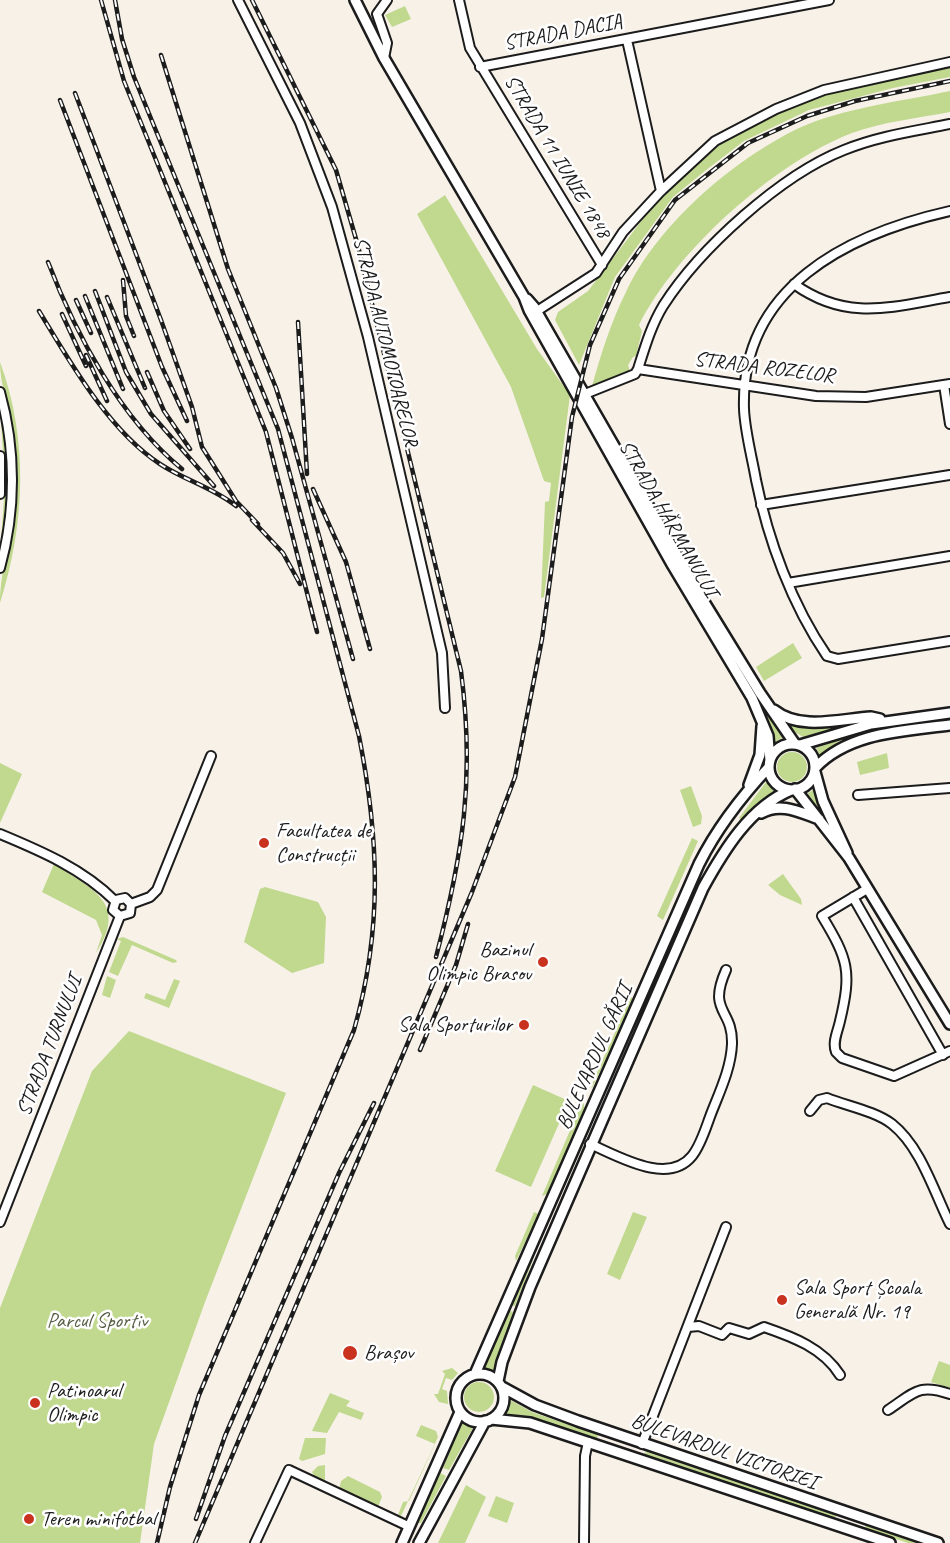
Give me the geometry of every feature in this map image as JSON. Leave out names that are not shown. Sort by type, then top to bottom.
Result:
[{"type":"main road","name":"STRADA HĂRMANULUI","points":[[359,1],[384,58],[524,297],[529,310],[762,721],[768,736],[770,764]]},
{"type":"main road","name":"STRADA HĂRMANULUI","points":[[524,297],[537,311],[701,597],[765,702],[797,744]]},
{"type":"main road","points":[[765,702],[779,714],[794,720],[870,717],[888,721]]},
{"type":"main road","points":[[849,858],[793,789],[777,784],[770,764],[777,750],[846,730],[888,721],[950,713]]},
{"type":"main road","points":[[746,792],[760,755],[762,721]]},
{"type":"main road","points":[[793,789],[806,785],[815,770],[835,752],[857,741],[950,725]]},
{"type":"main road","points":[[797,744],[811,754],[819,792],[849,858],[950,1024]]},
{"type":"main road","name":"BULEVARDUL GĂRII","points":[[475,1374],[699,864],[713,836],[770,764]]},
{"type":"main road","name":"BULEVARDUL GĂRII","points":[[500,1384],[502,1362],[520,1312],[699,897],[723,853],[753,817],[770,800],[793,789]]},
{"type":"main road","points":[[753,817],[770,808],[779,807],[819,819]]},
{"type":"main road","points":[[419,1543],[488,1420],[501,1409],[504,1396],[500,1384],[487,1375],[475,1374],[459,1385],[455,1399],[460,1412],[472,1420],[488,1420]]},
{"type":"main road","name":"BULEVARDUL VICTORIEI","points":[[500,1384],[535,1405],[642,1444],[938,1543]]},
{"type":"main road","points":[[402,1543],[460,1412]]},
{"type":"main road","name":"BULEVARDUL VICTORIEI","points":[[488,1420],[530,1423],[890,1543]]},
{"type":"main road","points":[[637,1458],[642,1444]]},
{"type":"main road","points":[[844,1528],[849,1513]]},
{"type":"street","name":"STRADA AUTOMOTOARELOR","points":[[238,0],[300,123],[332,207],[368,337],[442,653],[445,708]]},
{"type":"street","points":[[384,58],[387,43],[376,14],[387,0]]},
{"type":"street","name":"STRADA 11 IUNIE 1848","points":[[459,0],[470,48],[480,67],[602,265]]},
{"type":"street","name":"STRADA DACIA","points":[[480,67],[829,0]]},
{"type":"street","points":[[627,40],[661,191]]},
{"type":"street","points":[[537,311],[586,281],[602,265],[623,232],[661,191],[715,141],[776,109],[824,90],[950,62]]},
{"type":"street","points":[[585,394],[635,374],[654,323],[675,290],[702,256],[771,195],[808,168],[842,151],[877,139],[950,124]]},
{"type":"street","points":[[950,212],[907,221],[876,232],[820,264],[794,284],[773,306],[762,325],[752,351],[745,386],[745,422],[761,505],[788,582],[824,652],[830,658],[838,659],[950,641]]},
{"type":"street","points":[[794,284],[830,304],[859,310],[875,310],[950,297]]},
{"type":"street","name":"STRADA ROZELOR","points":[[638,369],[794,394],[849,397],[947,384],[950,424]]},
{"type":"street","points":[[0,392],[9,429],[12,486],[7,536],[0,568]]},
{"type":"street","points":[[0,456],[0,494]]},
{"type":"street","points":[[761,505],[950,474]]},
{"type":"street","points":[[788,582],[950,556]]},
{"type":"street","points":[[131,904],[150,897],[157,890],[212,756]]},
{"type":"street","points":[[858,795],[950,788]]},
{"type":"street","points":[[0,834],[56,858],[98,886],[115,901]]},
{"type":"street","points":[[853,897],[946,1053],[894,1076],[842,1058],[836,1052],[834,1042],[845,997],[847,964],[843,951],[822,916],[853,897],[867,889]]},
{"type":"street","points":[[115,901],[125,898],[131,904]]},
{"type":"street","points":[[115,901],[113,910],[120,916],[130,913],[131,904]]},
{"type":"street","name":"STRADA TURNULUI","points":[[0,1222],[120,916]]},
{"type":"street","points":[[591,1144],[648,1167],[668,1169],[685,1163],[698,1146],[729,1064],[732,1042],[728,1021],[719,1004],[718,993],[726,970]]},
{"type":"street","points":[[810,1111],[819,1100],[827,1098],[885,1120],[908,1141],[950,1224]]},
{"type":"street","points":[[642,1444],[726,1227]]},
{"type":"street","points":[[688,1327],[699,1326],[722,1335],[729,1328],[749,1334],[761,1327],[771,1330],[825,1354],[840,1375]]},
{"type":"street","points":[[888,1410],[920,1390],[930,1387],[950,1394]]},
{"type":"street","points":[[584,1543],[585,1456],[588,1442]]},
{"type":"street","points":[[255,1543],[289,1470],[408,1526]]},
{"type":"green space","points":[[405,6],[411,19],[392,27],[385,15]]},
{"type":"green space","points":[[950,66],[950,77],[893,88],[809,110],[744,141],[705,171],[673,197],[615,277],[579,365],[555,320],[558,312],[588,291],[671,182],[716,142],[812,95]]},
{"type":"green space","points":[[950,91],[950,112],[888,123],[852,133],[791,165],[760,187],[702,240],[677,268],[656,297],[639,325],[642,331],[636,356],[628,365],[630,371],[592,386],[616,315],[640,267],[677,219],[724,176],[774,141],[816,121],[854,110]]},
{"type":"green space","points":[[445,195],[537,349],[570,395],[544,597],[541,598],[545,502],[549,501],[551,483],[544,481],[511,387],[417,214]]},
{"type":"green space","points":[[0,362],[16,422],[20,482],[15,543],[0,603],[2,575],[14,518],[16,489],[13,433]]},
{"type":"green space","points":[[0,405],[8,480],[4,535],[0,554],[5,485]]},
{"type":"green space","points":[[793,643],[802,658],[764,681],[756,667]]},
{"type":"green space","points":[[759,701],[784,737],[775,742]]},
{"type":"green space","points":[[786,722],[801,727],[838,724],[824,733],[803,737],[790,729]]},
{"type":"green space","points":[[858,731],[858,734],[838,742],[820,756],[816,748]]},
{"type":"green space","points":[[792,752],[803,756],[807,767],[803,778],[792,782],[781,778],[777,767],[781,756]]},
{"type":"green space","points":[[887,753],[889,768],[860,775],[857,762]]},
{"type":"green space","points":[[0,763],[22,774],[0,823]]},
{"type":"green space","points":[[766,782],[776,791],[743,821],[739,818]]},
{"type":"green space","points":[[691,786],[702,816],[701,824],[693,827],[680,790]]},
{"type":"green space","points":[[814,789],[828,822],[807,794]]},
{"type":"green space","points":[[692,838],[698,841],[663,920],[657,916]]},
{"type":"green space","points":[[54,864],[93,890],[102,899],[107,909],[109,922],[96,953],[102,935],[96,920],[42,892]]},
{"type":"green space","points":[[783,874],[801,899],[802,905],[780,895],[768,885]]},
{"type":"green space","points":[[265,887],[318,902],[326,917],[324,963],[292,973],[244,942],[260,889]]},
{"type":"green space","points":[[123,937],[177,962],[173,963],[132,945],[118,976],[109,972],[121,941],[117,939]]},
{"type":"green space","points":[[107,976],[116,980],[110,998],[102,995]]},
{"type":"green space","points":[[174,979],[180,981],[169,1008],[144,998],[146,993],[165,1000]]},
{"type":"green space","points":[[631,997],[634,1001],[592,1088],[591,1086]]},
{"type":"green space","name":"Parcul Sportiv","points":[[129,1031],[286,1093],[205,1302],[154,1444],[140,1543],[0,1543],[0,1308],[92,1071]]},
{"type":"green space","points":[[533,1085],[569,1101],[531,1187],[495,1171]]},
{"type":"green space","points":[[583,1100],[585,1112],[551,1192],[542,1196]]},
{"type":"green space","points":[[534,1212],[539,1214],[516,1261],[515,1256]]},
{"type":"green space","points":[[633,1212],[647,1217],[620,1280],[607,1274]]},
{"type":"green space","points":[[530,1259],[533,1260],[515,1306],[510,1305]]},
{"type":"green space","points":[[508,1310],[513,1312],[494,1372],[480,1368]]},
{"type":"green space","points":[[939,1361],[950,1365],[950,1388],[931,1382]]},
{"type":"green space","points":[[452,1368],[458,1373],[452,1380],[446,1378],[442,1389],[447,1391],[448,1404],[439,1402],[434,1394],[438,1394],[445,1374],[442,1371]]},
{"type":"green space","points":[[479,1382],[490,1386],[494,1397],[490,1408],[479,1412],[468,1408],[464,1397],[468,1386]]},
{"type":"green space","points":[[330,1393],[350,1401],[346,1406],[364,1413],[361,1420],[339,1412],[327,1433],[312,1431]]},
{"type":"green space","points":[[510,1400],[532,1412],[598,1435],[597,1439],[530,1417],[506,1414]]},
{"type":"green space","points":[[462,1421],[474,1426],[449,1470],[443,1468]]},
{"type":"green space","points":[[421,1425],[436,1431],[438,1437],[435,1444],[416,1436]]},
{"type":"green space","points":[[305,1438],[326,1438],[325,1454],[302,1461],[299,1459]]},
{"type":"green space","points":[[435,1444],[409,1501],[408,1501]]},
{"type":"green space","points":[[647,1452],[834,1514],[836,1517],[833,1518],[646,1457],[644,1453]]},
{"type":"green space","points":[[325,1465],[325,1483],[316,1479],[312,1472],[318,1466]]},
{"type":"green space","points":[[440,1473],[446,1476],[421,1523],[418,1523]]},
{"type":"green space","points":[[348,1476],[380,1492],[382,1497],[378,1507],[339,1490],[341,1481]]},
{"type":"green space","points":[[466,1485],[486,1497],[465,1543],[438,1543]]},
{"type":"green space","points":[[496,1496],[514,1503],[507,1523],[488,1516]]},
{"type":"green space","points":[[408,1501],[401,1516],[398,1515],[403,1502]]},
{"type":"green space","points":[[865,1525],[921,1543],[908,1543],[866,1529]]},
{"type":"railway","points":[[101,0],[124,81],[266,432],[317,632]]},
{"type":"railway","points":[[115,0],[122,39],[134,77],[278,429],[359,736],[371,811],[375,883],[370,955],[354,1030],[199,1395],[170,1487],[157,1543]]},
{"type":"railway","points":[[252,0],[336,170],[358,246],[461,671],[467,746],[464,816],[453,884],[436,957]]},
{"type":"railway","points":[[161,55],[228,269],[276,388],[292,438],[353,659]]},
{"type":"railway","points":[[195,1543],[472,892],[515,777],[542,639],[572,417],[590,345],[619,279],[675,200],[748,143],[807,116],[855,101],[950,81]]},
{"type":"railway","points":[[75,93],[161,320],[192,407],[202,447],[236,501],[258,524]]},
{"type":"railway","points":[[60,100],[162,367],[187,421]]},
{"type":"railway","points":[[48,262],[72,318],[120,401],[139,426],[182,469]]},
{"type":"railway","points":[[123,280],[126,316],[134,336]]},
{"type":"railway","points":[[95,291],[126,372],[151,414],[214,486]]},
{"type":"railway","points":[[85,296],[123,389]]},
{"type":"railway","points":[[107,297],[145,388]]},
{"type":"railway","points":[[76,300],[91,333]]},
{"type":"railway","points":[[39,311],[107,415],[141,450],[160,464],[236,506]]},
{"type":"railway","points":[[62,314],[86,366]]},
{"type":"railway","points":[[298,322],[307,474]]},
{"type":"railway","points":[[86,355],[107,401]]},
{"type":"railway","points":[[147,372],[164,411],[190,449]]},
{"type":"railway","points":[[313,489],[346,562],[370,649]]},
{"type":"railway","points":[[252,520],[283,553],[300,584]]},
{"type":"railway","points":[[420,1050],[456,965],[468,924]]},
{"type":"railway","points":[[196,1519],[225,1436],[339,1173],[374,1103]]},
{"type":"place","name":"Facultatea de Construcții","points":[[264,843]]},
{"type":"place","name":"Bazinul Olimpic Brasov","points":[[543,962]]},
{"type":"place","name":"Sala Sporturilor","points":[[524,1025]]},
{"type":"place","name":"Sala Sport Școala Generală Nr. 19","points":[[782,1300]]},
{"type":"place","name":"Brașov","points":[[350,1353]]},
{"type":"place","name":"Patinoarul Olimpic","points":[[35,1403]]},
{"type":"place","name":"Teren minifotbal","points":[[29,1519]]}]
